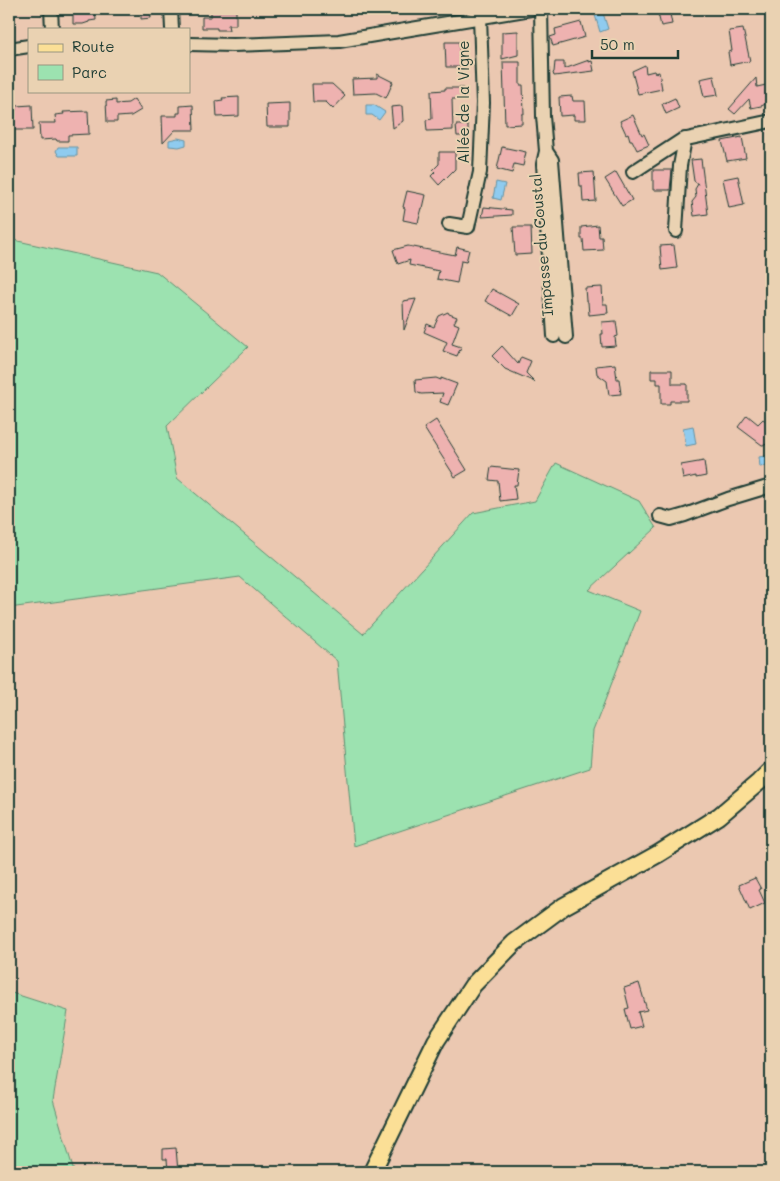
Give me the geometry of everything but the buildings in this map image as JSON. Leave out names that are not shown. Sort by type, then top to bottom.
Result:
[{"type":"main road","points":[[372,1172],[436,1041],[473,985],[514,943],[564,906],[658,854],[719,816],[771,770]]},
{"type":"street","points":[[51,9],[52,28]]},
{"type":"street","points":[[171,9],[172,28]]},
{"type":"street","points":[[190,44],[339,41],[531,9]]},
{"type":"street","name":"Impasse du Coustal","points":[[541,9],[543,116],[546,152],[552,160],[560,336]]},
{"type":"street","name":"Allée de la Vigne","points":[[449,224],[468,227],[480,172],[483,103],[480,17]]},
{"type":"street","points":[[9,49],[28,46]]},
{"type":"street","points":[[633,172],[682,140],[771,121]]},
{"type":"street","points":[[676,231],[680,166],[686,139]]},
{"type":"street","points":[[660,516],[671,519],[771,486]]},
{"type":"green space","points":[[9,239],[157,272],[248,347],[167,426],[177,478],[363,634],[473,513],[535,501],[556,463],[639,501],[656,528],[589,590],[640,611],[593,731],[590,768],[354,846],[337,661],[240,577],[9,608]]},
{"type":"green space","points":[[9,992],[68,1011],[53,1100],[74,1172],[9,1172]]},
{"type":"water","points":[[603,13],[608,29],[600,32],[595,15]]},
{"type":"water","points":[[366,105],[374,105],[385,112],[379,120],[372,115],[366,115]]},
{"type":"water","points":[[178,138],[186,140],[186,145],[179,147],[169,146],[169,140]]},
{"type":"water","points":[[58,147],[77,147],[77,156],[59,156],[56,151]]},
{"type":"water","points":[[496,182],[505,184],[501,200],[493,198]]},
{"type":"water","points":[[693,426],[696,444],[686,446],[683,428]]},
{"type":"water","points":[[771,455],[771,465],[760,467],[759,457]]}]
